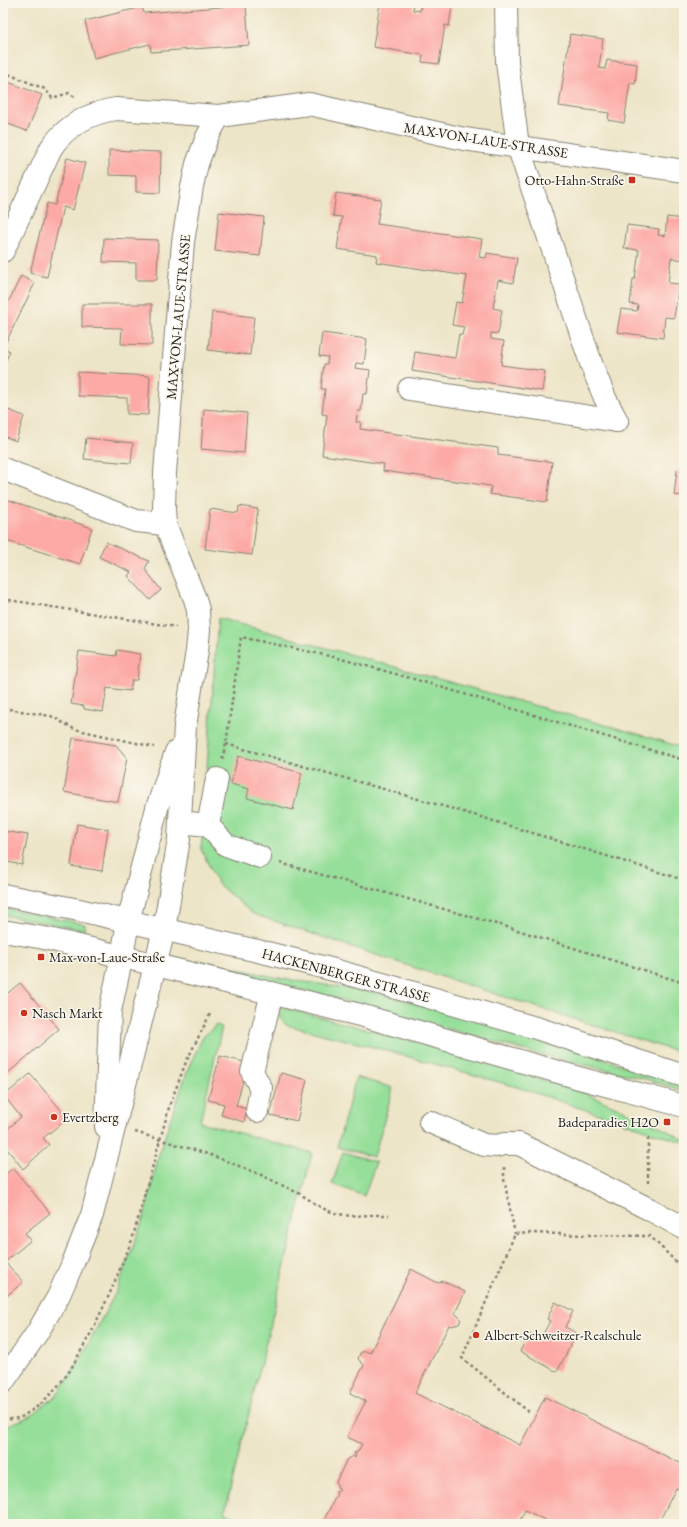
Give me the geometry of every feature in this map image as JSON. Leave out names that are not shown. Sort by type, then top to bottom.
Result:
[{"type":"street","points":[[409,389],[617,422],[592,366],[518,146],[507,62],[506,3]]},
{"type":"street","name":"MAX-VON-LAUE-STRASSE","points":[[3,251],[50,148],[72,125],[87,117],[106,111],[116,110],[219,116],[309,104],[464,139],[684,171]]},
{"type":"street","name":"MAX-VON-LAUE-STRASSE","points":[[102,1174],[164,930],[179,839],[185,726],[199,630],[198,610],[195,599],[165,524],[165,473],[183,242],[197,164],[207,137],[219,116]]},
{"type":"street","points":[[3,469],[136,520],[165,524]]},
{"type":"street","name":"MAX-VON-LAUE-STRASSE","points":[[102,1174],[110,1011],[128,922],[157,808],[185,726]]},
{"type":"street","points":[[208,825],[218,779]]},
{"type":"street","points":[[180,822],[208,825],[226,845],[260,858]]},
{"type":"street","name":"HACKENBERGER STRASSE","points":[[3,895],[79,910],[294,960],[374,981],[536,1028],[684,1076]]},
{"type":"street","points":[[3,932],[44,938],[122,956],[360,1015],[579,1078],[684,1106]]},
{"type":"street","points":[[257,1111],[262,1088],[252,1072],[272,993]]},
{"type":"street","points":[[430,1122],[484,1145],[497,1146],[504,1144],[519,1144],[684,1227]]},
{"type":"street","points":[[3,1382],[37,1333],[58,1297],[92,1215],[102,1174]]},
{"type":"path","points":[[3,72],[45,89],[52,98],[70,92],[81,101]]},
{"type":"path","points":[[3,599],[199,630]]},
{"type":"path","points":[[218,779],[226,744],[241,636],[334,657],[414,679],[684,760]]},
{"type":"path","points":[[3,708],[51,716],[74,729],[160,748]]},
{"type":"path","points":[[226,744],[481,817],[684,880]]},
{"type":"path","points":[[260,858],[511,928],[684,983]]},
{"type":"path","points":[[3,1420],[20,1418],[41,1404],[52,1393],[69,1372],[92,1331],[132,1240],[144,1201],[158,1140],[170,1104],[186,1062],[210,1014]]},
{"type":"path","points":[[115,1126],[211,1155],[259,1174],[334,1213],[350,1216],[389,1216]]},
{"type":"path","points":[[504,1144],[504,1179],[515,1234],[462,1358],[529,1412]]},
{"type":"path","points":[[515,1234],[533,1232],[584,1235],[650,1236],[676,1262],[684,1264]]},
{"type":"green space","points":[[218,618],[684,748],[684,1054],[439,976],[253,914],[218,884],[201,849]]},
{"type":"green space","points":[[3,908],[85,924],[84,930],[3,915]]},
{"type":"green space","points":[[198,960],[279,978],[373,992],[494,1024],[684,1085],[684,1091],[646,1079],[537,1054],[417,1020],[298,989],[197,965]]},
{"type":"green space","points":[[280,1007],[413,1041],[583,1092],[657,1125],[684,1140],[682,1142],[517,1087],[377,1048],[286,1025],[281,1019]]},
{"type":"green space","points":[[216,1025],[222,1027],[200,1122],[312,1153],[225,1512],[249,1524],[3,1524],[3,1427],[29,1417],[55,1397],[76,1367],[117,1290],[145,1214],[158,1158],[190,1064],[203,1037]]},
{"type":"green space","points":[[356,1077],[393,1088],[374,1157],[337,1147]]},
{"type":"green space","points":[[343,1152],[376,1162],[364,1196],[332,1184]]},
{"type":"building","points":[[380,3],[414,3],[413,10],[420,11],[421,3],[452,6],[449,26],[445,25],[439,64],[422,62],[423,55],[373,47]]},
{"type":"building","points":[[246,5],[249,45],[151,52],[150,44],[94,58],[85,21],[142,7],[144,13]]},
{"type":"building","points":[[570,34],[603,39],[599,68],[605,69],[607,60],[637,64],[635,84],[630,83],[624,123],[608,120],[609,113],[559,106]]},
{"type":"building","points":[[3,80],[42,95],[27,131],[3,122]]},
{"type":"building","points":[[109,150],[161,152],[160,193],[136,192],[136,176],[109,175]]},
{"type":"building","points":[[67,158],[85,163],[73,210],[63,207],[47,277],[30,273],[47,203],[55,205]]},
{"type":"building","points":[[336,193],[381,199],[377,224],[482,239],[479,257],[486,258],[487,253],[517,258],[513,283],[498,280],[493,308],[502,310],[498,334],[491,333],[491,339],[504,341],[501,365],[545,371],[542,391],[412,371],[415,352],[455,358],[459,334],[462,335],[464,327],[452,325],[456,302],[462,303],[467,276],[376,262],[377,255],[337,249],[342,217],[333,216]]},
{"type":"building","points":[[219,212],[264,217],[260,256],[215,251]]},
{"type":"building","points":[[667,217],[684,219],[684,260],[671,258],[668,283],[679,284],[674,318],[665,317],[663,338],[617,332],[621,309],[637,311],[638,305],[630,304],[639,250],[624,248],[627,225],[659,229],[658,235],[665,236]]},
{"type":"building","points":[[104,238],[158,240],[157,280],[136,280],[136,263],[103,262]]},
{"type":"building","points":[[21,276],[35,283],[3,348],[3,313]]},
{"type":"building","points":[[82,304],[152,304],[152,345],[121,344],[122,328],[82,327]]},
{"type":"building","points":[[212,312],[254,317],[250,355],[208,350]]},
{"type":"building","points":[[322,333],[367,339],[364,364],[356,363],[355,368],[370,370],[367,394],[363,394],[361,411],[358,411],[356,422],[361,422],[360,429],[498,448],[498,455],[552,462],[547,502],[490,494],[491,486],[383,471],[384,464],[322,455],[327,415],[322,414],[325,389],[321,389],[324,364],[327,364],[328,357],[319,356]]},
{"type":"building","points":[[3,348],[10,351],[3,367]]},
{"type":"building","points":[[78,372],[150,376],[148,415],[127,414],[127,398],[78,396]]},
{"type":"building","points":[[3,408],[24,416],[16,441],[3,436]]},
{"type":"building","points":[[204,409],[247,413],[244,453],[201,449]]},
{"type":"building","points":[[86,438],[133,443],[131,463],[84,459]]},
{"type":"building","points":[[677,470],[684,472],[684,496],[674,495]]},
{"type":"building","points":[[3,498],[92,528],[80,564],[3,540]]},
{"type":"building","points":[[239,506],[258,509],[252,555],[205,549],[210,509],[238,513]]},
{"type":"building","points":[[106,542],[149,561],[145,569],[161,590],[150,600],[128,576],[131,572],[99,557]]},
{"type":"building","points":[[117,650],[140,654],[137,680],[132,680],[130,691],[107,688],[103,712],[84,709],[84,706],[71,704],[79,651],[116,656]]},
{"type":"building","points":[[73,738],[116,745],[127,758],[118,802],[64,792]]},
{"type":"building","points":[[238,756],[302,773],[293,810],[247,798],[249,789],[231,784]]},
{"type":"building","points":[[77,824],[108,829],[102,871],[71,866]]},
{"type":"building","points":[[3,831],[28,835],[22,865],[3,861]]},
{"type":"building","name":"Nasch Markt","points":[[20,983],[59,1029],[8,1073],[3,1067],[3,997]]},
{"type":"building","points":[[220,1056],[248,1063],[236,1106],[247,1109],[244,1122],[221,1115],[224,1104],[208,1100]]},
{"type":"building","points":[[281,1073],[307,1080],[297,1121],[270,1115]]},
{"type":"building","points":[[30,1074],[68,1118],[43,1138],[49,1145],[23,1169],[3,1144],[3,1133],[21,1117],[4,1096]]},
{"type":"building","points":[[13,1168],[50,1213],[25,1233],[31,1240],[5,1262],[23,1282],[3,1299],[3,1176]]},
{"type":"building","points":[[411,1269],[438,1283],[443,1281],[465,1292],[455,1313],[461,1319],[459,1324],[452,1326],[449,1325],[415,1393],[520,1445],[545,1397],[684,1465],[684,1492],[676,1488],[658,1524],[553,1524],[525,1510],[518,1524],[322,1524],[337,1494],[335,1492],[339,1491],[340,1489],[338,1488],[336,1482],[347,1459],[353,1456],[355,1458],[355,1452],[357,1453],[362,1444],[347,1437],[366,1401],[350,1393],[364,1365],[358,1359],[360,1353],[365,1351],[370,1353]]},
{"type":"building","points":[[555,1302],[573,1311],[565,1327],[577,1333],[557,1372],[520,1351],[529,1334],[540,1340],[550,1321],[547,1319]]},
{"type":"place","name":"Otto-Hahn-Straße","points":[[632,180]]},
{"type":"place","name":"Max-von-Laue-Straße","points":[[41,957]]},
{"type":"place","name":"Nasch Markt","points":[[24,1013]]},
{"type":"place","name":"Evertzberg","points":[[54,1117]]},
{"type":"place","name":"Badeparadies H2O","points":[[667,1122]]},
{"type":"place","name":"Albert-Schweitzer-Realschule","points":[[476,1335]]}]
